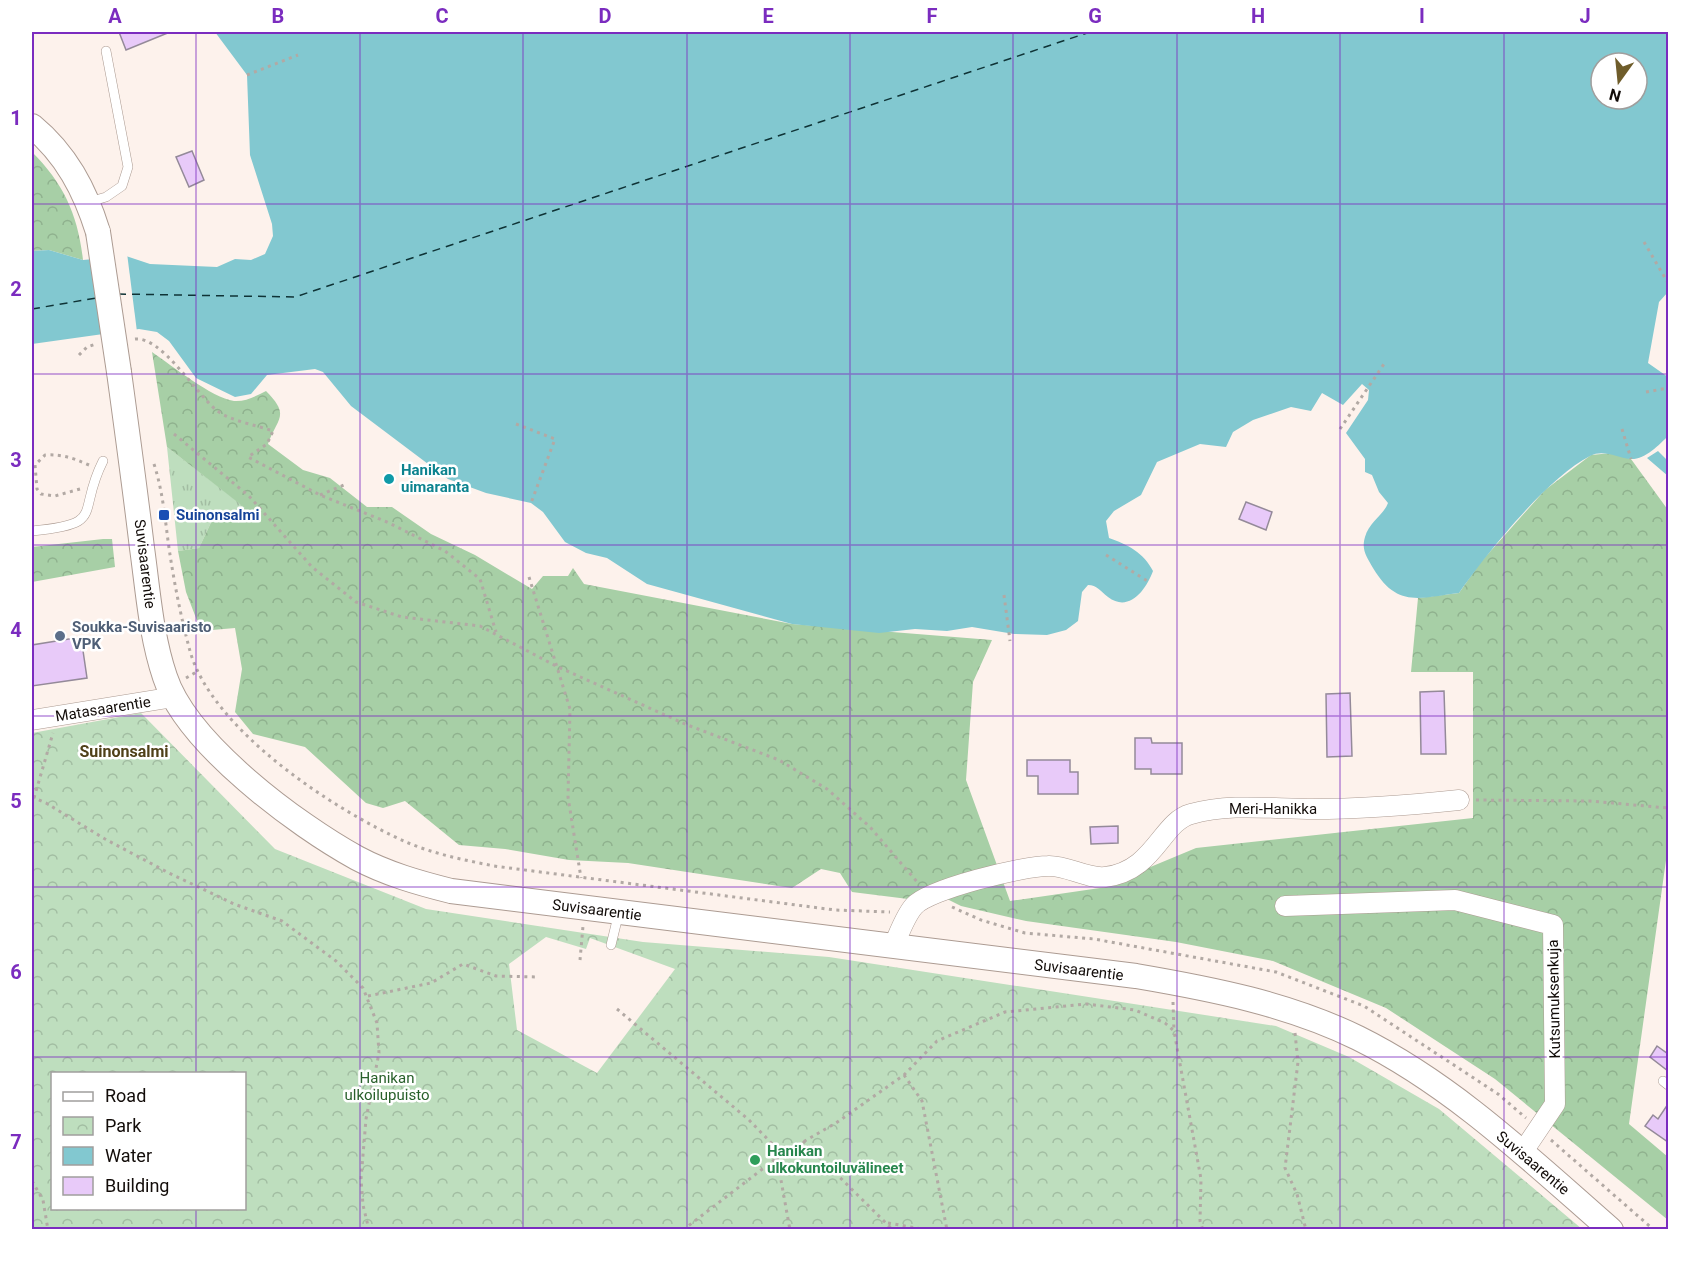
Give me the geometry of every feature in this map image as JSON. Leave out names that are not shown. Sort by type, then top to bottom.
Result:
[{"type":"street","name":"Suvisaarentie","points":[[32,126],[58,152],[73,173],[88,202],[98,232],[119,372],[146,585],[159,656],[174,697],[224,760],[296,818],[358,858],[402,878],[451,891],[1173,982],[1249,999],[1298,1014],[1359,1039],[1388,1055],[1447,1094],[1522,1153],[1611,1230]]},
{"type":"street","name":"Matasaarentie","points":[[32,720],[174,697]]},
{"type":"street","name":"Meri-Hanikka","points":[[922,901],[1010,871],[1049,866],[1106,877],[1133,869],[1152,853],[1176,823],[1189,814],[1233,808],[1315,810],[1459,800]]},
{"type":"street","name":"Kutsumuksenkuja","points":[[1285,906],[1455,900],[1553,925],[1555,1104],[1522,1153]]},
{"type":"street","points":[[893,946],[922,901]]},
{"type":"lane","points":[[88,202],[106,197],[122,186],[128,167],[106,51]]},
{"type":"lane","points":[[32,531],[68,528],[81,522],[89,506],[94,482],[101,465]]},
{"type":"lane","points":[[612,945],[619,912]]},
{"type":"path","points":[[247,75],[298,55]]},
{"type":"path","points":[[1644,242],[1668,283]]},
{"type":"path","points":[[1340,429],[1386,361]]},
{"type":"path","points":[[186,379],[219,412],[273,431],[267,444],[248,457],[320,495],[387,522],[445,551],[480,579],[496,632]]},
{"type":"path","points":[[1646,392],[1668,388]]},
{"type":"path","points":[[516,424],[555,439],[531,503]]},
{"type":"path","points":[[1622,429],[1630,459]]},
{"type":"path","points":[[174,434],[249,496],[312,567],[332,586],[356,602],[402,617],[480,626],[496,632],[556,666],[686,724],[779,760],[818,783],[870,827],[922,901]]},
{"type":"path","points":[[94,482],[72,492],[47,496],[37,489],[35,465],[45,455],[53,454],[101,465]]},
{"type":"path","points":[[151,455],[164,493],[170,552],[190,652],[198,671],[225,715],[246,737],[309,785],[382,830],[408,843],[494,866],[835,910],[882,913],[922,901],[1025,933],[1094,939],[1276,972],[1364,1006],[1498,1094],[1654,1230]]},
{"type":"path","points":[[320,495],[344,485]]},
{"type":"path","points":[[1106,555],[1149,582]]},
{"type":"path","points":[[529,577],[570,709],[568,796],[581,878]]},
{"type":"path","points":[[1004,596],[1010,641]]},
{"type":"path","points":[[58,717],[33,798],[169,873],[296,930],[336,961],[368,996],[377,1023],[379,1053],[366,1119],[361,1179],[363,1205],[369,1230]]},
{"type":"path","points":[[1459,800],[1590,801],[1668,808]]},
{"type":"path","points":[[580,960],[583,918]]},
{"type":"path","points":[[368,996],[431,983],[463,964],[502,977],[539,977]]},
{"type":"path","points":[[1173,982],[1173,1031],[1201,1179],[1200,1221],[1203,1230]]},
{"type":"path","points":[[683,1230],[777,1157],[836,1123],[904,1075],[937,1041],[1005,1012],[1086,1004],[1135,1010],[1165,1023],[1173,1031]]},
{"type":"path","points":[[617,1009],[749,1120],[782,1154]]},
{"type":"path","points":[[1298,1014],[1294,1041],[1298,1062],[1285,1168],[1297,1194],[1306,1230]]},
{"type":"path","points":[[904,1075],[922,1101],[947,1230]]},
{"type":"path","points":[[803,1142],[893,1230]]},
{"type":"path","points":[[777,1157],[790,1230]]},
{"type":"path","points":[[32,1181],[43,1200],[48,1230]]},
{"type":"path","points":[[886,1223],[928,1230]]},
{"type":"green space","points":[[32,152],[53,176],[68,201],[81,244],[83,260],[49,250],[32,251]]},
{"type":"green space","points":[[152,352],[192,380],[225,399],[242,401],[266,391],[274,399],[280,412],[268,444],[303,470],[330,478],[367,507],[392,507],[431,534],[475,555],[532,589],[543,576],[568,576],[573,568],[584,584],[792,624],[992,640],[973,682],[966,780],[1010,901],[1100,888],[1196,848],[1473,818],[1473,672],[1411,672],[1418,598],[1459,593],[1480,563],[1545,490],[1591,455],[1612,453],[1631,459],[1668,510],[1668,846],[1629,1124],[1668,1157],[1668,1220],[1495,1079],[1386,1008],[1273,961],[1176,942],[1026,921],[961,906],[929,890],[908,899],[852,892],[840,873],[821,869],[792,888],[628,863],[569,860],[505,849],[459,845],[405,801],[383,808],[366,803],[305,747],[253,734],[235,712],[242,669],[235,628],[201,631],[186,592],[178,551],[199,548],[216,512],[245,508],[167,447]]},
{"type":"green space","points":[[167,447],[246,508],[216,512],[199,548],[178,551]]},
{"type":"green space","points":[[112,539],[115,567],[32,582],[32,547]]},
{"type":"green space","name":"Hanikan ulkoilupuisto","points":[[141,713],[275,849],[426,909],[643,942],[829,957],[1276,1026],[1349,1057],[1439,1109],[1582,1229],[32,1230],[32,733]],"holes":[[[546,937],[586,949],[590,938],[675,969],[597,1073],[517,1030],[509,964]]]},
{"type":"green space","name":"Hanikan ulkokuntoiluvälineet","points":[[764,1144],[773,1156],[747,1177],[737,1165]]},
{"type":"water","points":[[215,32],[1668,32],[1668,292],[1659,302],[1648,363],[1668,377],[1668,436],[1651,451],[1636,459],[1600,453],[1590,456],[1555,481],[1537,498],[1501,538],[1459,593],[1421,598],[1410,597],[1400,595],[1382,581],[1364,550],[1367,532],[1388,503],[1379,492],[1372,475],[1365,472],[1365,459],[1346,433],[1368,400],[1369,390],[1362,384],[1343,405],[1322,393],[1311,411],[1291,407],[1253,420],[1233,432],[1226,447],[1200,444],[1157,462],[1141,495],[1114,511],[1106,521],[1109,538],[1140,554],[1153,571],[1150,578],[1136,597],[1123,602],[1116,601],[1096,587],[1088,585],[1082,592],[1078,621],[1066,630],[1047,635],[1014,634],[972,627],[947,631],[915,629],[879,633],[792,624],[647,584],[607,558],[586,553],[565,542],[543,512],[531,503],[486,493],[448,479],[351,406],[323,372],[315,369],[267,375],[251,394],[235,397],[196,378],[169,341],[157,332],[139,329],[32,344],[32,251],[49,250],[83,260],[126,256],[150,264],[217,267],[235,259],[251,260],[265,254],[273,236],[272,224],[250,155],[247,75]]},
{"type":"water","points":[[1658,451],[1668,461],[1668,476],[1647,458]]},
{"type":"pier","points":[[127,253],[137,332],[102,336],[92,256]]},
{"type":"building","points":[[119,32],[170,32],[126,50]]},
{"type":"building","points":[[192,151],[204,180],[189,187],[176,157]]},
{"type":"building","points":[[1246,502],[1272,512],[1266,530],[1239,519]]},
{"type":"building","points":[[81,637],[87,678],[32,686],[32,645]]},
{"type":"building","points":[[1444,691],[1446,754],[1421,754],[1420,692]]},
{"type":"building","points":[[1350,693],[1352,756],[1327,757],[1326,694]]},
{"type":"building","points":[[1135,738],[1151,738],[1152,743],[1182,743],[1182,774],[1151,774],[1151,769],[1135,769]]},
{"type":"building","points":[[1027,760],[1070,760],[1070,772],[1078,772],[1078,794],[1038,794],[1038,776],[1027,776]]},
{"type":"building","points":[[1118,826],[1118,843],[1091,844],[1090,827]]},
{"type":"building","points":[[1657,1046],[1668,1054],[1668,1071],[1650,1057]]},
{"type":"building","points":[[1668,1104],[1668,1142],[1645,1126],[1653,1115],[1658,1119]]},
{"type":"ferry route","points":[[118,294],[295,297],[1090,32]]},
{"type":"ferry route","points":[[32,309],[96,298]]},
{"type":"place","name":"Hanikan uimaranta","points":[[389,479]]},
{"type":"place","name":"Suinonsalmi","points":[[164,515]]},
{"type":"place","name":"Soukka-Suvisaaristo VPK","points":[[60,636]]},
{"type":"place","name":"Hanikan ulkokuntoiluvälineet","points":[[755,1160]]},
{"type":"district","name":"Suinonsalmi","points":[[124,751]]}]
